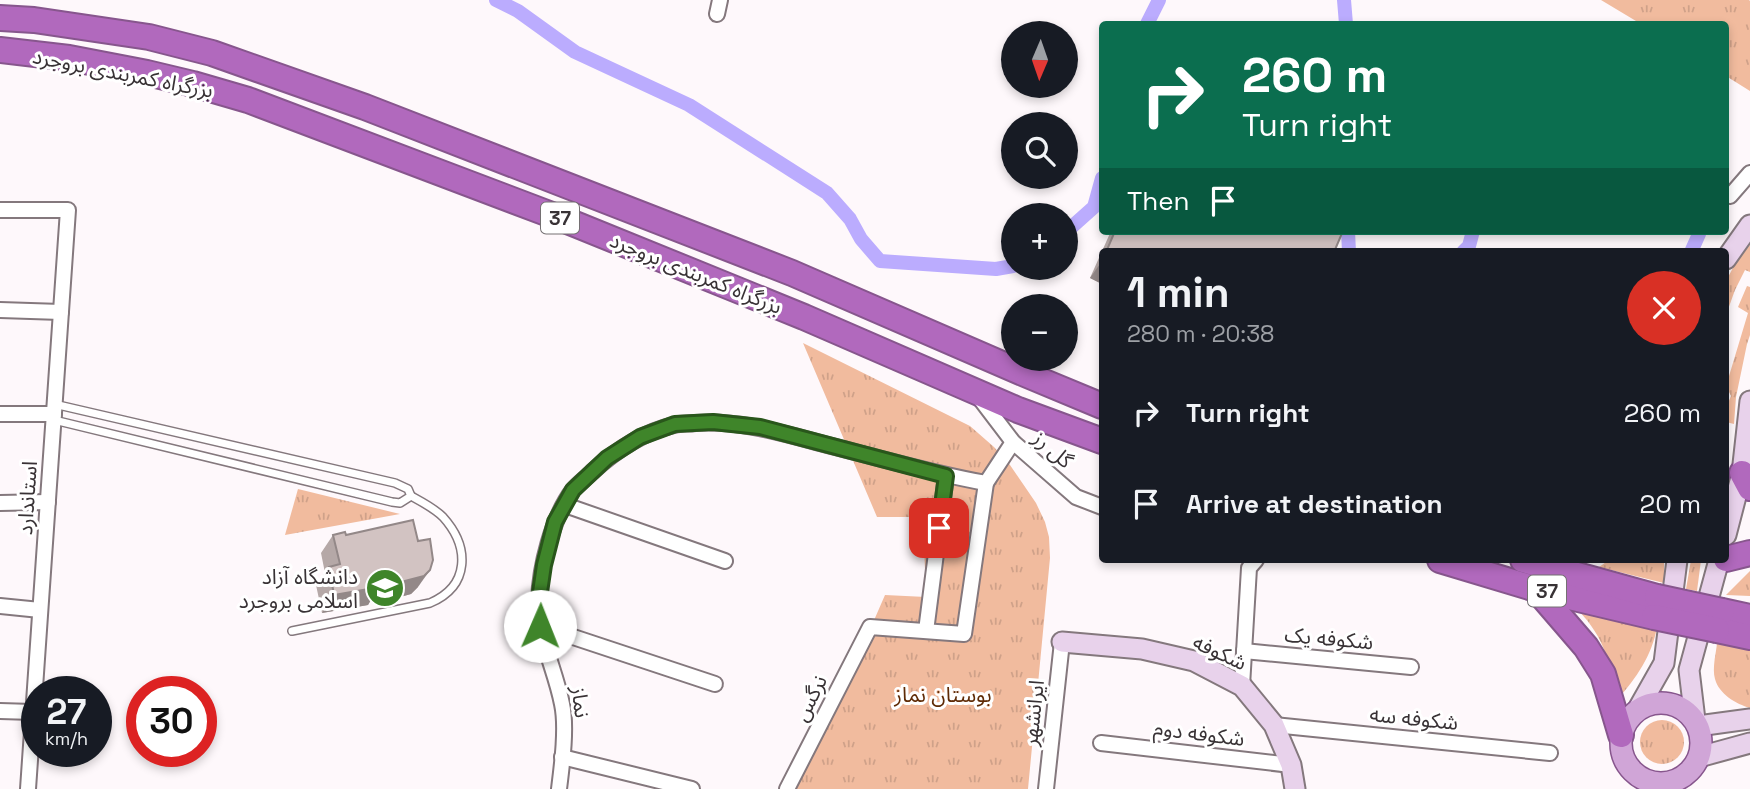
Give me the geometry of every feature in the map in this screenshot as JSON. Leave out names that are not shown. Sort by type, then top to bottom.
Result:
[{"type":"highway","name":"بزرگراه کمربندی بروجرد","points":[[0,18],[34,20],[149,37],[212,53],[280,76],[792,273],[1099,405]]},
{"type":"highway","name":"بزرگراه کمربندی بروجرد","points":[[0,50],[69,58],[148,73],[247,100],[565,220],[804,317],[1018,410],[1099,441]]},
{"type":"highway","points":[[1729,558],[1750,553]]},
{"type":"highway","name":"37","points":[[1450,563],[1536,589],[1656,607],[1719,620],[1749,622]]},
{"type":"highway","name":"37","points":[[1533,563],[1590,580],[1656,607]]},
{"type":"highway","points":[[1577,563],[1590,580]]},
{"type":"highway","points":[[1536,589],[1586,647],[1603,674],[1621,735]]},
{"type":"main road","points":[[1729,255],[1750,225]]},
{"type":"main road","points":[[1729,527],[1746,480],[1750,401]]},
{"type":"main road","points":[[1676,563],[1664,663],[1621,735],[1621,750],[1628,766],[1635,774],[1654,783],[1680,783],[1699,757],[1701,736],[1696,723],[1689,670],[1720,563]]},
{"type":"main road","name":"شکوفه","points":[[1062,642],[1142,649],[1194,661],[1242,686],[1274,725],[1291,765],[1295,789]]},
{"type":"main road","points":[[1638,709],[1669,703],[1688,712],[1696,723]]},
{"type":"main road","points":[[1696,723],[1750,719]]},
{"type":"main road","points":[[1699,757],[1750,743]]},
{"type":"main road","points":[[1628,766],[1630,789]]},
{"type":"street","points":[[1730,196],[1750,173]]},
{"type":"street","name":"استاندارد","points":[[0,210],[68,210],[35,676]]},
{"type":"street","points":[[0,310],[61,312]]},
{"type":"street","name":"گل رز","points":[[974,391],[1013,442],[1076,497],[1099,506]]},
{"type":"street","points":[[0,414],[54,412]]},
{"type":"street","name":"نماز","points":[[559,789],[563,708],[540,626],[539,599],[555,522],[573,490],[607,458],[640,437],[675,424],[713,422],[760,427],[946,476],[986,483]]},
{"type":"street","points":[[946,476],[926,631],[964,634],[986,483],[1013,442]]},
{"type":"street","points":[[0,503],[48,502]]},
{"type":"street","points":[[565,505],[725,561]]},
{"type":"street","points":[[1242,686],[1248,563]]},
{"type":"street","points":[[0,606],[40,610]]},
{"type":"street","points":[[540,626],[715,684]]},
{"type":"street","name":"نرگس","points":[[787,789],[870,627],[926,631]]},
{"type":"street","name":"ایرانشهر","points":[[1046,789],[1062,642]]},
{"type":"street","name":"شکوفه یک","points":[[1244,651],[1411,667]]},
{"type":"street","points":[[0,711],[21,712]]},
{"type":"street","name":"شکوفه سه","points":[[1274,725],[1550,753]]},
{"type":"street","name":"شکوفه دوم","points":[[1101,743],[1291,765]]},
{"type":"street","points":[[562,757],[692,789]]},
{"type":"street","name":"استاندارد","points":[[28,789],[29,767]]},
{"type":"lane","points":[[54,412],[392,502],[400,503],[411,496]]},
{"type":"lane","points":[[54,412],[395,483],[408,489],[411,496],[442,516],[458,543],[461,562],[459,577],[444,596],[430,603],[292,631]]},
{"type":"green space","points":[[1601,0],[1749,0],[1750,91],[1729,78],[1729,21],[1636,21]]},
{"type":"green space","points":[[1750,245],[1750,272],[1745,270],[1729,307],[1729,275]]},
{"type":"green space","points":[[1747,286],[1750,287],[1750,335],[1736,397],[1734,424],[1729,423],[1729,376],[1748,313],[1738,307]]},
{"type":"green space","name":"بوستان نماز","points":[[803,343],[970,426],[1010,465],[1036,503],[1049,537],[1050,558],[1028,789],[792,789],[885,595],[926,597],[923,517],[877,517]]},
{"type":"green space","points":[[298,489],[400,514],[285,535]]},
{"type":"green space","points":[[1605,563],[1664,563],[1664,583],[1599,567]]},
{"type":"green space","points":[[1690,563],[1701,563],[1697,591],[1686,589]]},
{"type":"green space","points":[[1750,571],[1750,596],[1726,595]]},
{"type":"green space","points":[[1579,611],[1657,627],[1642,666],[1618,699],[1612,690],[1608,660],[1601,642]]},
{"type":"green space","points":[[1724,639],[1750,645],[1750,708],[1729,698],[1715,679],[1717,643]]},
{"type":"green space","points":[[1662,720],[1678,726],[1684,742],[1678,758],[1662,764],[1646,758],[1640,742],[1646,726]]},
{"type":"building","points":[[1113,235],[1341,235],[1336,248],[1108,248]]},
{"type":"building","points":[[413,520],[418,541],[430,539],[433,560],[430,570],[424,576],[401,582],[400,577],[379,581],[380,587],[334,595],[329,567],[340,564],[333,535],[345,532],[346,535]]},
{"type":"waterway","points":[[496,0],[518,11],[575,52],[689,105],[827,193],[850,219],[861,239],[880,261],[1001,268]]},
{"type":"waterway","points":[[1148,21],[1159,0]]},
{"type":"waterway","points":[[1344,0],[1346,21]]},
{"type":"waterway","points":[[1078,221],[1094,207],[1099,189]]},
{"type":"waterway","points":[[1348,235],[1349,248]]},
{"type":"waterway","points":[[1467,248],[1472,235]]},
{"type":"waterway","points":[[1693,248],[1699,235]]},
{"type":"place","name":"دانشگاه آزاد اسلامی بروجرد","points":[[385,588]]},
{"type":"route","points":[[540,626],[539,599],[544,565],[555,522],[573,490],[607,458],[640,437],[675,424],[713,422],[760,427],[946,476],[939,528]]}]
